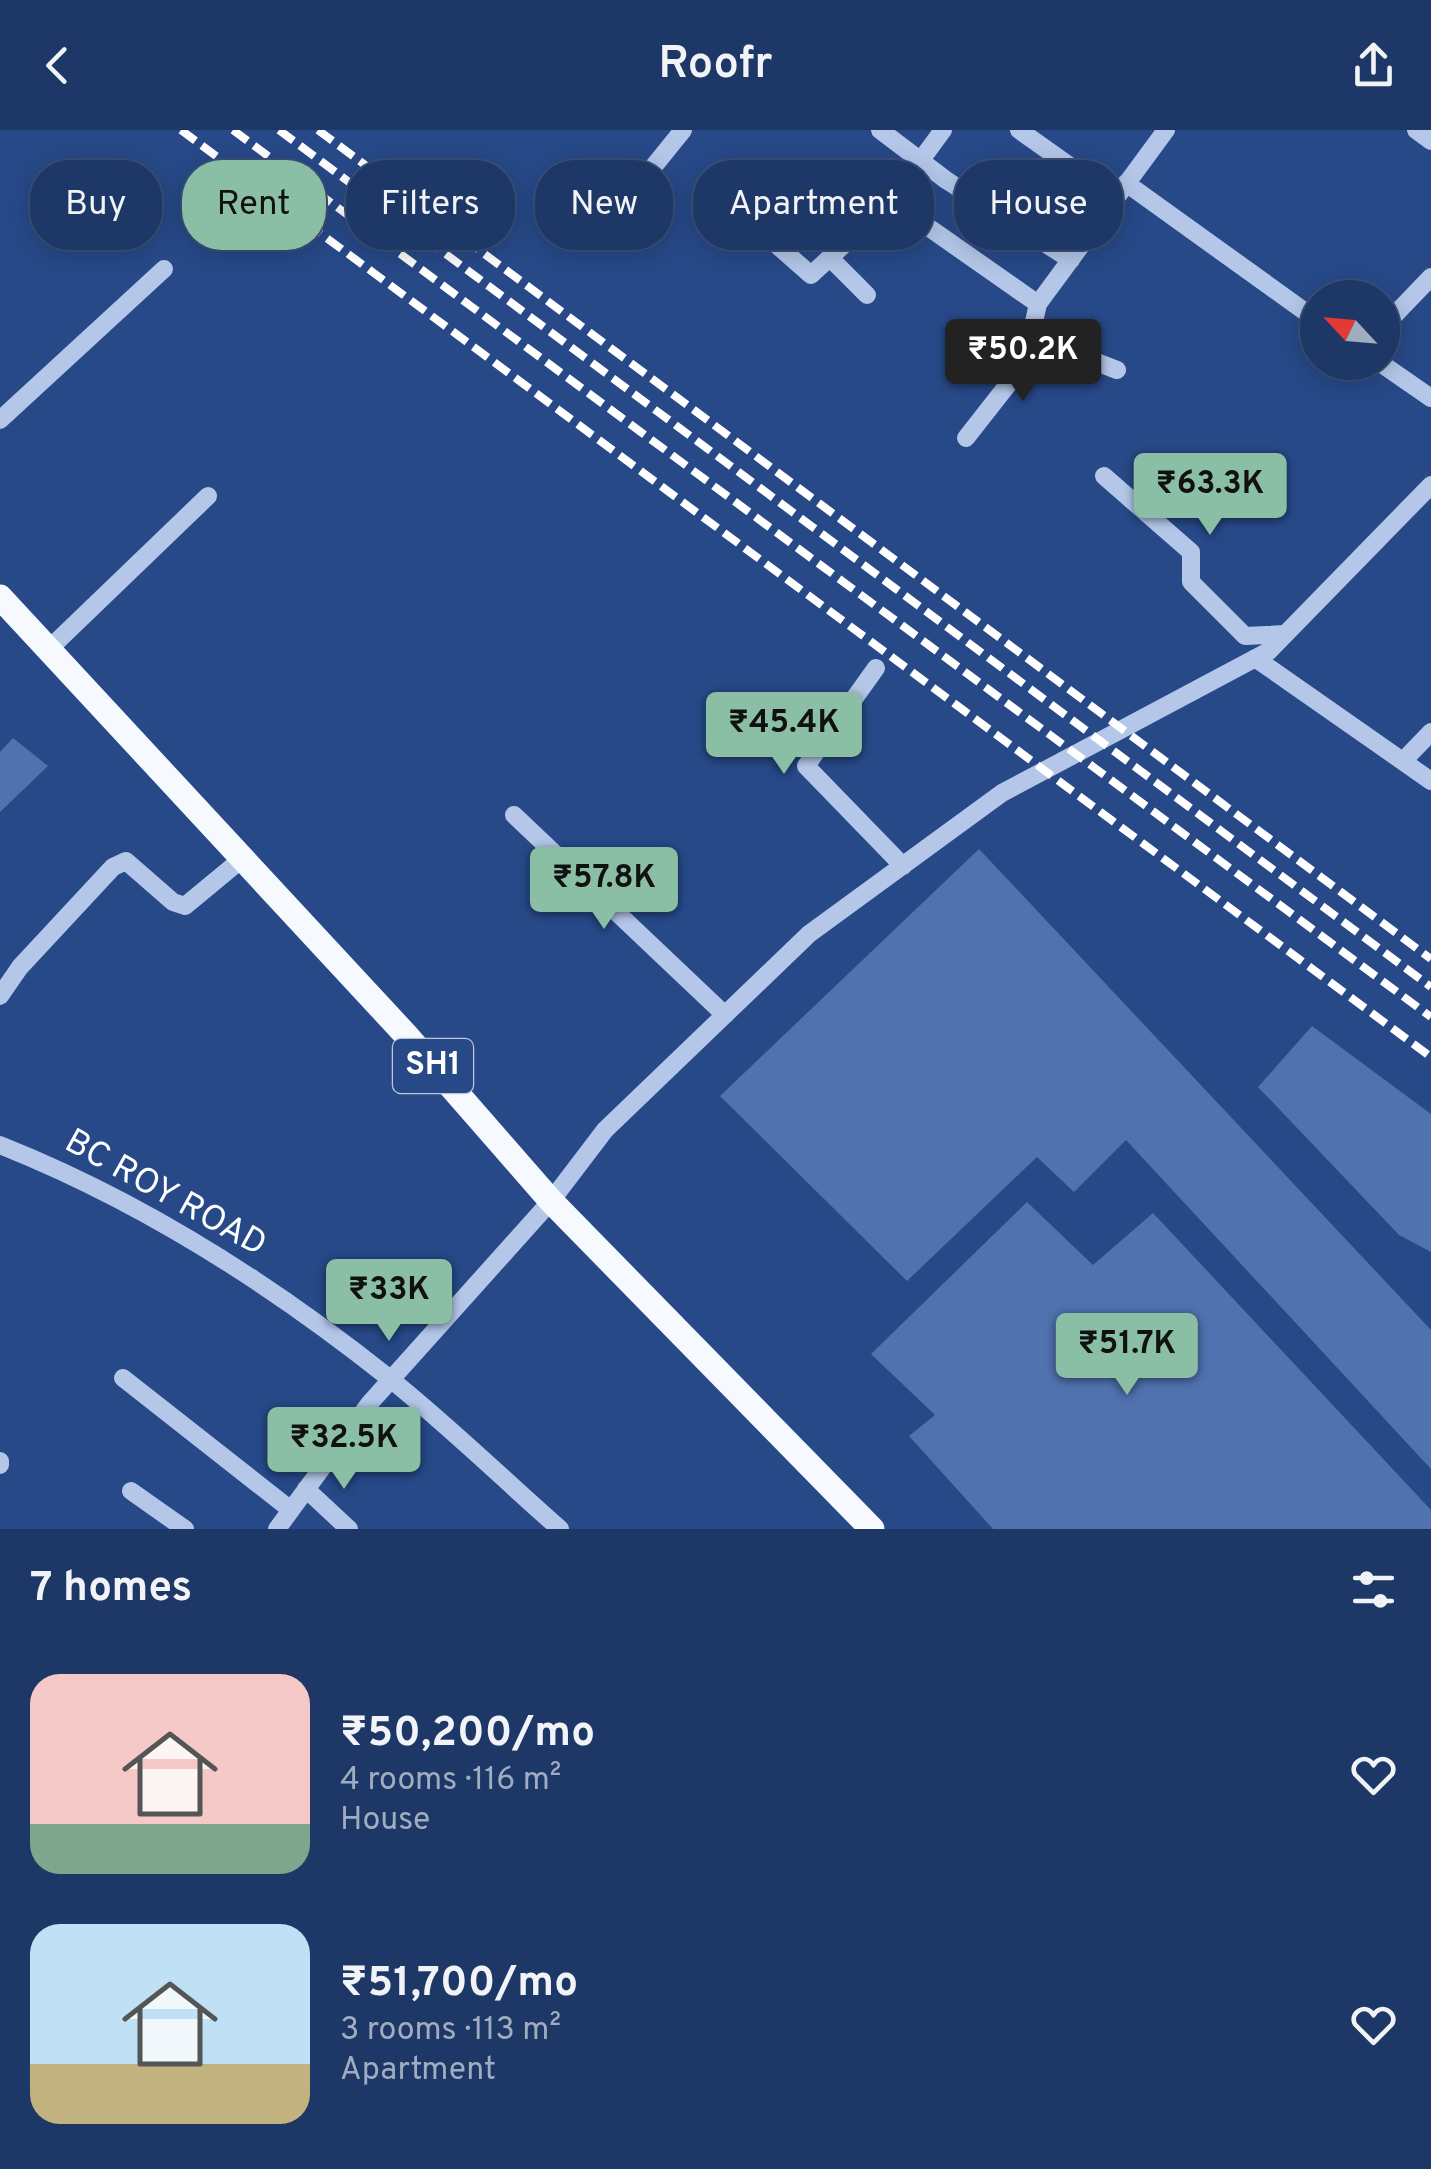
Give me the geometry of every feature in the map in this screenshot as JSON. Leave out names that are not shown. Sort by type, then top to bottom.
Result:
[{"type":"main road","name":"SH1","points":[[0,598],[243,858],[551,1201],[872,1529]]},
{"type":"street","points":[[659,160],[683,130]]},
{"type":"street","points":[[880,130],[919,160]]},
{"type":"street","points":[[921,160],[943,130]]},
{"type":"street","points":[[1019,130],[1069,160]]},
{"type":"street","points":[[1123,187],[1166,130]]},
{"type":"street","points":[[1416,130],[1431,141]]},
{"type":"street","points":[[934,170],[1070,260]]},
{"type":"street","points":[[1123,193],[1300,308]]},
{"type":"street","points":[[934,231],[1038,304]]},
{"type":"street","points":[[783,250],[812,275],[839,250]]},
{"type":"street","points":[[1077,250],[1038,304],[1032,326],[1042,341],[1117,370]]},
{"type":"street","points":[[831,258],[867,295]]},
{"type":"street","points":[[0,420],[164,269]]},
{"type":"street","points":[[1400,310],[1431,278]]},
{"type":"street","points":[[966,438],[1042,341]]},
{"type":"street","points":[[1400,377],[1431,398]]},
{"type":"street","points":[[1104,476],[1191,552],[1192,582],[1245,636],[1285,634]]},
{"type":"street","points":[[277,1529],[390,1378],[551,1201],[606,1130],[809,934],[1002,793],[1255,658],[1285,634],[1431,485]]},
{"type":"street","points":[[48,650],[208,496]]},
{"type":"street","points":[[1255,658],[1431,781]]},
{"type":"street","points":[[876,668],[806,766],[903,866]]},
{"type":"street","points":[[1403,761],[1431,732]]},
{"type":"street","points":[[514,814],[726,1015]]},
{"type":"street","points":[[0,996],[20,967],[112,868],[126,861],[173,902],[185,906],[243,858]]},
{"type":"street","name":"BC ROY ROAD","points":[[0,1145],[66,1172],[230,1261],[390,1378],[560,1529]]},
{"type":"street","points":[[123,1378],[291,1510]]},
{"type":"street","points":[[306,1489],[349,1529]]},
{"type":"street","points":[[130,1490],[185,1529]]},
{"type":"building","points":[[13,738],[48,766],[0,812],[0,752]]},
{"type":"building","points":[[979,849],[1431,1330],[1431,1469],[1126,1140],[1074,1192],[1037,1157],[907,1281],[720,1096]]},
{"type":"building","points":[[1312,1026],[1431,1114],[1431,1252],[1399,1235],[1258,1087]]},
{"type":"building","points":[[1027,1202],[1093,1265],[1153,1213],[1431,1510],[1431,1529],[993,1529],[909,1436],[935,1415],[871,1354]]},
{"type":"railway","points":[[181,130],[1431,1057]]},
{"type":"railway","points":[[233,130],[1431,1017]]},
{"type":"railway","points":[[279,130],[1431,987]]},
{"type":"railway","points":[[318,130],[1431,959]]}]
